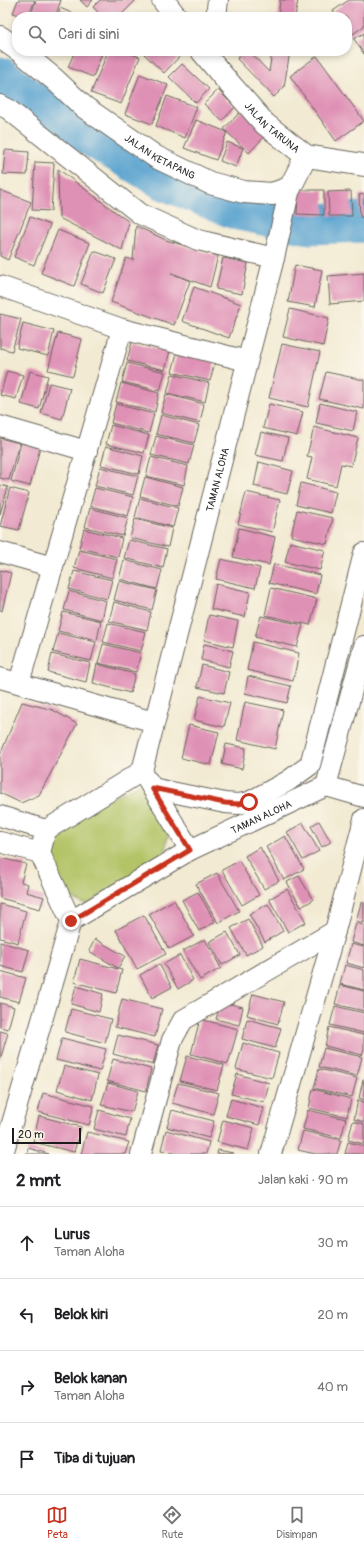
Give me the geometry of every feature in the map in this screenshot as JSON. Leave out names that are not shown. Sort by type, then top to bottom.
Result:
[{"type":"street","points":[[163,0],[172,12]]},
{"type":"street","points":[[217,12],[218,0]]},
{"type":"street","points":[[0,37],[12,45]]},
{"type":"street","name":"JALAN KETAPANG","points":[[26,56],[84,107],[156,157],[210,183],[244,192],[288,196]]},
{"type":"street","name":"JALAN TARUNA","points":[[210,56],[265,124],[306,156],[364,165]]},
{"type":"street","points":[[0,105],[8,109],[140,214],[198,240],[275,252]]},
{"type":"street","points":[[288,196],[306,156]]},
{"type":"street","name":"TAMAN ALOHA","points":[[142,771],[288,196]]},
{"type":"street","points":[[0,286],[122,330],[247,361]]},
{"type":"street","points":[[19,683],[122,330]]},
{"type":"street","points":[[0,426],[87,451]]},
{"type":"street","points":[[0,552],[53,567]]},
{"type":"street","name":"TAMAN ALOHA","points":[[152,788],[225,803],[238,804],[249,802],[288,781],[310,765],[364,553]]},
{"type":"street","points":[[364,646],[326,786],[364,797]]},
{"type":"street","points":[[0,678],[154,722]]},
{"type":"street","points":[[2,1154],[71,921],[40,853],[46,830],[142,771],[190,850]]},
{"type":"street","name":"TAMAN ALOHA","points":[[71,921],[190,850],[326,786]]},
{"type":"street","points":[[0,816],[46,830]]},
{"type":"street","points":[[271,1154],[335,931],[364,819]]},
{"type":"street","points":[[0,842],[40,853]]},
{"type":"street","points":[[141,1154],[172,1040],[183,1020],[335,931]]},
{"type":"green space","points":[[142,783],[168,832],[165,856],[86,905],[66,895],[46,854],[60,829],[98,804]]},
{"type":"building","points":[[18,0],[35,0],[30,12],[13,12]]},
{"type":"building","points":[[36,0],[61,0],[57,12],[32,12]]},
{"type":"building","points":[[80,0],[93,0],[87,7]]},
{"type":"building","points":[[100,0],[136,0],[124,12],[98,12],[93,7]]},
{"type":"building","points":[[280,0],[298,0],[296,12],[279,12]]},
{"type":"building","points":[[349,0],[364,0],[364,26],[352,35],[352,12],[333,11]]},
{"type":"building","points":[[60,8],[69,12],[59,12]]},
{"type":"building","points":[[364,33],[364,54],[354,39]]},
{"type":"building","points":[[73,56],[101,56],[93,77],[68,67]]},
{"type":"building","points":[[106,56],[140,57],[121,104],[91,93]]},
{"type":"building","points":[[146,56],[180,56],[164,73]]},
{"type":"building","points":[[240,56],[254,56],[269,72],[271,56],[289,56],[284,87],[274,97],[237,59]]},
{"type":"building","points":[[317,56],[364,121],[336,141],[290,76]]},
{"type":"building","points":[[182,64],[209,89],[196,103],[169,77]]},
{"type":"building","points":[[140,74],[168,85],[152,124],[125,114]]},
{"type":"building","points":[[218,90],[235,107],[222,121],[204,104]]},
{"type":"building","points":[[167,96],[197,107],[185,138],[156,126]]},
{"type":"building","points":[[242,110],[267,134],[249,153],[224,129]]},
{"type":"building","points":[[196,120],[227,132],[216,160],[184,148]]},
{"type":"building","points":[[227,142],[243,148],[236,167],[220,161]]},
{"type":"building","points":[[5,150],[29,152],[27,175],[3,174]]},
{"type":"building","points":[[35,162],[54,163],[51,211],[32,210]]},
{"type":"building","points":[[58,169],[129,222],[122,250],[59,218]]},
{"type":"building","points":[[0,190],[31,202],[8,260],[0,256]]},
{"type":"building","points":[[298,190],[324,190],[324,215],[297,214]]},
{"type":"building","points":[[351,191],[352,216],[329,216],[328,192]]},
{"type":"building","points":[[364,194],[364,217],[360,217],[359,195]]},
{"type":"building","points":[[30,217],[50,225],[34,265],[14,257]]},
{"type":"building","points":[[136,226],[166,240],[218,256],[210,287],[171,273],[190,281],[174,325],[111,302],[126,258],[133,260]]},
{"type":"building","points":[[58,230],[90,243],[74,286],[41,273]]},
{"type":"building","points":[[94,251],[116,259],[103,293],[81,284]]},
{"type":"building","points":[[223,258],[248,263],[242,294],[216,289]]},
{"type":"building","points":[[295,265],[322,270],[315,307],[288,302]]},
{"type":"building","points":[[364,273],[364,301],[330,304],[328,276]]},
{"type":"building","points":[[194,287],[241,304],[229,338],[182,321]]},
{"type":"building","points":[[290,309],[329,318],[323,346],[283,337]]},
{"type":"building","points":[[0,314],[21,319],[12,351],[0,348]]},
{"type":"building","points":[[23,323],[54,331],[48,356],[17,348]]},
{"type":"building","points":[[58,333],[82,339],[73,376],[48,370]]},
{"type":"building","points":[[132,342],[170,351],[165,370],[127,361]]},
{"type":"building","points":[[282,344],[320,352],[308,407],[269,398]]},
{"type":"building","points":[[177,353],[215,362],[210,381],[172,372]]},
{"type":"building","points":[[127,363],[165,372],[160,391],[122,382]]},
{"type":"building","points":[[7,371],[23,375],[16,399],[0,395]]},
{"type":"building","points":[[30,371],[48,376],[39,409],[21,404]]},
{"type":"building","points":[[326,372],[364,380],[364,409],[319,399]]},
{"type":"building","points":[[172,374],[209,383],[205,402],[167,393]]},
{"type":"building","points":[[49,383],[70,388],[62,419],[41,413]]},
{"type":"building","points":[[121,383],[159,393],[155,412],[116,402]]},
{"type":"building","points":[[166,394],[204,404],[200,423],[161,413]]},
{"type":"building","points":[[320,403],[357,412],[353,431],[316,423]]},
{"type":"building","points":[[116,404],[154,414],[149,433],[111,423]]},
{"type":"building","points":[[269,404],[303,412],[297,436],[263,428]]},
{"type":"building","points":[[161,415],[199,425],[194,443],[156,434]]},
{"type":"building","points":[[111,425],[149,435],[144,453],[106,444]]},
{"type":"building","points":[[314,427],[358,438],[351,466],[341,464],[336,486],[307,479],[312,457],[307,456]]},
{"type":"building","points":[[261,432],[288,438],[283,461],[255,455]]},
{"type":"building","points":[[156,436],[194,445],[189,464],[151,455]]},
{"type":"building","points":[[0,438],[19,443],[9,480],[0,478]]},
{"type":"building","points":[[21,443],[40,448],[30,486],[11,481]]},
{"type":"building","points":[[106,446],[143,456],[139,474],[101,465]]},
{"type":"building","points":[[151,457],[188,466],[184,485],[146,476]]},
{"type":"building","points":[[259,462],[293,471],[287,494],[254,486]]},
{"type":"building","points":[[100,467],[138,476],[133,495],[95,486]]},
{"type":"building","points":[[145,477],[183,487],[178,506],[140,496]]},
{"type":"building","points":[[301,483],[336,492],[331,513],[296,505]]},
{"type":"building","points":[[0,485],[8,487],[0,514]]},
{"type":"building","points":[[10,488],[29,493],[19,530],[0,526]]},
{"type":"building","points":[[95,488],[133,497],[128,516],[90,506]]},
{"type":"building","points":[[246,492],[280,500],[272,532],[238,524]]},
{"type":"building","points":[[140,498],[178,508],[173,527],[135,517]]},
{"type":"building","points":[[90,508],[128,518],[123,536],[85,527]]},
{"type":"building","points":[[297,510],[333,518],[327,544],[291,536]]},
{"type":"building","points":[[135,519],[172,528],[168,547],[130,538]]},
{"type":"building","points":[[239,528],[275,537],[269,565],[233,557]]},
{"type":"building","points":[[84,529],[122,538],[118,557],[79,548]]},
{"type":"building","points":[[129,540],[167,549],[163,568],[124,558]]},
{"type":"building","points":[[290,542],[325,550],[320,570],[285,562]]},
{"type":"building","points":[[79,550],[117,559],[112,578],[74,568]]},
{"type":"building","points":[[221,559],[260,568],[255,588],[216,579]]},
{"type":"building","points":[[124,560],[162,570],[157,589],[119,579]]},
{"type":"building","points":[[274,564],[320,575],[316,594],[269,583]]},
{"type":"building","points":[[0,570],[11,573],[2,611],[0,610]]},
{"type":"building","points":[[74,571],[112,580],[107,599],[69,589]]},
{"type":"building","points":[[119,581],[157,590],[152,610],[114,600]]},
{"type":"building","points":[[216,584],[250,592],[245,617],[211,609]]},
{"type":"building","points":[[271,588],[317,599],[310,625],[265,615]]},
{"type":"building","points":[[69,591],[106,601],[102,620],[64,610]]},
{"type":"building","points":[[114,602],[151,612],[147,630],[109,621]]},
{"type":"building","points":[[63,612],[101,621],[97,640],[58,631]]},
{"type":"building","points":[[209,615],[238,621],[233,647],[204,640]]},
{"type":"building","points":[[261,616],[303,625],[297,647],[255,637]]},
{"type":"building","points":[[108,623],[146,632],[141,651],[103,642]]},
{"type":"building","points":[[58,633],[96,642],[91,661],[53,652]]},
{"type":"building","points":[[253,642],[299,653],[293,681],[247,670]]},
{"type":"building","points":[[103,644],[141,653],[136,672],[98,663]]},
{"type":"building","points":[[204,644],[233,651],[229,667],[201,660]]},
{"type":"building","points":[[52,654],[90,663],[86,682],[48,672]]},
{"type":"building","points":[[97,664],[135,674],[130,693],[93,683]]},
{"type":"building","points":[[202,665],[229,672],[224,693],[197,687]]},
{"type":"building","points":[[248,676],[291,686],[287,703],[245,693]]},
{"type":"building","points":[[200,696],[230,703],[224,727],[194,720]]},
{"type":"building","points":[[22,702],[53,710],[77,724],[39,795],[21,803],[0,793],[0,755]]},
{"type":"building","points":[[245,702],[283,710],[275,749],[237,740]]},
{"type":"building","points":[[189,725],[219,732],[211,765],[181,758]]},
{"type":"building","points":[[226,744],[246,748],[242,769],[222,764]]},
{"type":"building","points":[[319,821],[331,842],[322,847],[311,826]]},
{"type":"building","points":[[303,823],[319,851],[303,860],[287,832]]},
{"type":"building","points":[[285,836],[304,869],[284,880],[266,847]]},
{"type":"building","points":[[260,847],[279,881],[264,889],[245,856]]},
{"type":"building","points":[[0,858],[26,864],[21,882],[28,884],[26,892],[44,897],[40,909],[0,898]]},
{"type":"building","points":[[239,861],[259,895],[242,905],[222,870]]},
{"type":"building","points":[[217,873],[239,911],[218,923],[196,884]]},
{"type":"building","points":[[299,876],[313,900],[301,907],[287,882]]},
{"type":"building","points":[[287,889],[306,922],[288,932],[269,899]]},
{"type":"building","points":[[198,892],[215,922],[199,931],[182,900]]},
{"type":"building","points":[[174,900],[194,936],[169,949],[149,914]]},
{"type":"building","points":[[361,903],[364,903],[364,923],[356,921]]},
{"type":"building","points":[[0,904],[26,911],[18,943],[0,938]]},
{"type":"building","points":[[268,904],[283,931],[265,942],[249,914]]},
{"type":"building","points":[[144,915],[166,954],[137,969],[116,930]]},
{"type":"building","points":[[248,919],[263,946],[246,955],[231,928]]},
{"type":"building","points":[[356,923],[364,925],[364,946],[351,942]]},
{"type":"building","points":[[227,932],[240,955],[222,965],[209,942]]},
{"type":"building","points":[[95,939],[125,956],[118,968],[89,951]]},
{"type":"building","points":[[205,939],[221,968],[200,980],[183,951]]},
{"type":"building","points":[[0,942],[29,950],[23,972],[0,966]]},
{"type":"building","points":[[351,944],[364,947],[364,968],[346,963]]},
{"type":"building","points":[[180,955],[193,980],[178,989],[164,964]]},
{"type":"building","points":[[80,959],[122,970],[116,993],[74,982]]},
{"type":"building","points":[[159,964],[172,987],[152,998],[140,975]]},
{"type":"building","points":[[345,965],[364,970],[364,990],[340,984]]},
{"type":"building","points":[[0,971],[26,978],[19,1002],[0,997]]},
{"type":"building","points":[[340,985],[364,991],[364,1011],[335,1004]]},
{"type":"building","points":[[76,986],[103,994],[99,1012],[71,1004]]},
{"type":"building","points":[[253,994],[284,1002],[278,1024],[247,1015]]},
{"type":"building","points":[[122,999],[162,1009],[155,1037],[115,1027]]},
{"type":"building","points":[[221,1002],[243,1007],[239,1025],[216,1019]]},
{"type":"building","points":[[0,1003],[14,1007],[8,1029],[0,1027]]},
{"type":"building","points":[[335,1006],[364,1013],[364,1033],[330,1025]]},
{"type":"building","points":[[71,1009],[111,1019],[105,1043],[65,1032]]},
{"type":"building","points":[[200,1019],[238,1029],[228,1064],[191,1054]]},
{"type":"building","points":[[247,1019],[281,1028],[275,1048],[242,1039]]},
{"type":"building","points":[[329,1027],[364,1035],[364,1049],[362,1055],[325,1046]]},
{"type":"building","points":[[0,1031],[8,1033],[0,1060]]},
{"type":"building","points":[[118,1035],[158,1045],[153,1065],[113,1054]]},
{"type":"building","points":[[62,1038],[106,1049],[100,1071],[56,1060]]},
{"type":"building","points":[[243,1043],[279,1053],[272,1078],[236,1069]]},
{"type":"building","points":[[324,1048],[362,1057],[357,1076],[319,1067]]},
{"type":"building","points":[[187,1056],[224,1065],[217,1090],[180,1081]]},
{"type":"building","points":[[113,1059],[151,1069],[146,1091],[107,1081]]},
{"type":"building","points":[[64,1066],[98,1075],[92,1100],[57,1090]]},
{"type":"building","points":[[319,1069],[357,1078],[352,1097],[314,1088]]},
{"type":"building","points":[[237,1074],[269,1083],[264,1102],[231,1094]]},
{"type":"building","points":[[364,1080],[364,1100],[359,1098]]},
{"type":"building","points":[[108,1083],[138,1091],[132,1112],[101,1105]]},
{"type":"building","points":[[178,1083],[219,1093],[213,1114],[172,1103]]},
{"type":"building","points":[[313,1089],[351,1099],[347,1117],[309,1108]]},
{"type":"building","points":[[43,1093],[94,1106],[89,1125],[38,1112]]},
{"type":"building","points":[[231,1099],[264,1108],[259,1125],[226,1116]]},
{"type":"building","points":[[358,1100],[364,1102],[364,1122],[354,1119]]},
{"type":"building","points":[[99,1110],[130,1119],[126,1137],[94,1129]]},
{"type":"building","points":[[172,1110],[214,1121],[209,1138],[167,1127]]},
{"type":"building","points":[[308,1110],[346,1119],[341,1138],[303,1129]]},
{"type":"building","points":[[39,1116],[81,1127],[74,1152],[33,1142]]},
{"type":"building","points":[[223,1120],[254,1128],[248,1150],[217,1142]]},
{"type":"building","points":[[353,1121],[364,1124],[364,1144],[348,1140]]},
{"type":"building","points":[[166,1130],[209,1142],[206,1154],[178,1154],[161,1150]]},
{"type":"building","points":[[303,1131],[341,1140],[337,1154],[315,1154],[298,1150]]},
{"type":"building","points":[[87,1132],[129,1142],[125,1154],[81,1154]]},
{"type":"building","points":[[348,1142],[364,1146],[364,1154],[345,1154]]},
{"type":"building","points":[[28,1148],[49,1154],[27,1154]]},
{"type":"building","points":[[218,1150],[233,1153],[233,1154],[217,1154]]},
{"type":"waterway","points":[[0,77],[32,101],[165,180],[238,210],[309,224],[364,222]]},
{"type":"route","points":[[71,921],[190,850],[152,788],[225,803],[238,804],[249,802]]}]
